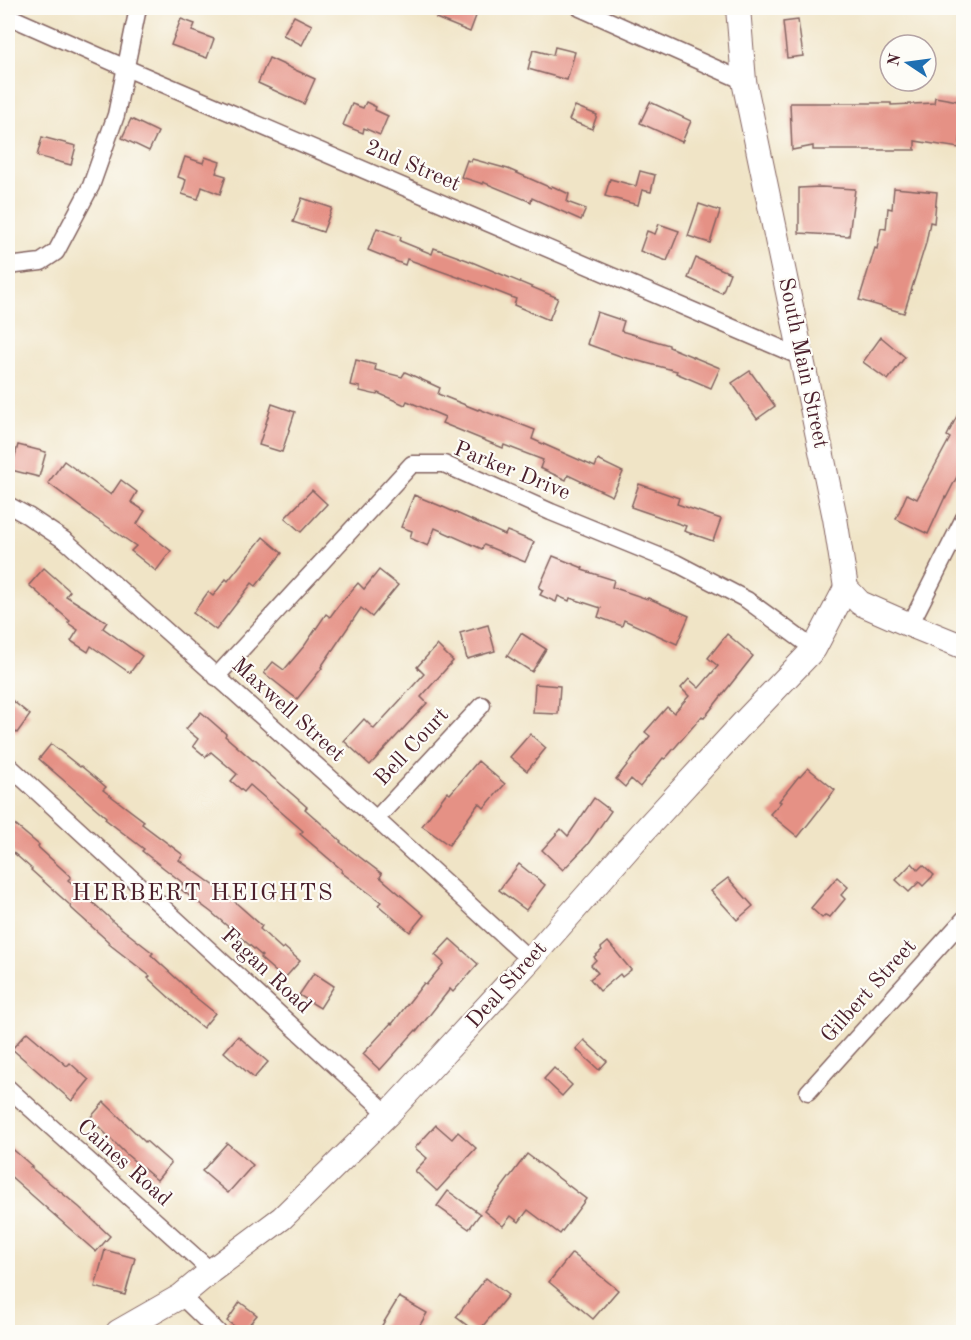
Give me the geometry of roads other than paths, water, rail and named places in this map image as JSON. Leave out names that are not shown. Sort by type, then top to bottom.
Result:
[{"type":"street","points":[[8,266],[41,262],[56,252],[91,186],[116,115],[138,8]]},
{"type":"street","points":[[580,8],[744,81]]},
{"type":"street","name":"South Main Street","points":[[738,8],[744,81],[835,518],[846,588]]},
{"type":"street","name":"2nd Street","points":[[8,16],[801,357]]},
{"type":"street","name":"Parker Drive","points":[[216,677],[412,464],[444,464],[551,512],[676,563],[747,600],[814,650]]},
{"type":"street","name":"Maxwell Street","points":[[8,506],[28,516],[67,542],[530,960]]},
{"type":"street","points":[[910,625],[963,518]]},
{"type":"street","points":[[846,588],[860,603],[963,647]]},
{"type":"street","name":"Deal Street","points":[[118,1332],[181,1296],[282,1218],[388,1114],[530,960],[649,825],[814,650],[846,588]]},
{"type":"street","name":"Bell Court","points":[[376,819],[482,705]]},
{"type":"street","name":"Fagan Road","points":[[8,765],[388,1114]]},
{"type":"street","name":"Gilbert Street","points":[[808,1092],[963,919]]},
{"type":"street","name":"Caines Road","points":[[8,1088],[211,1271]]},
{"type":"street","points":[[181,1296],[218,1332]]},
{"type":"district","name":"HERBERT HEIGHTS","points":[[203,894]]}]
